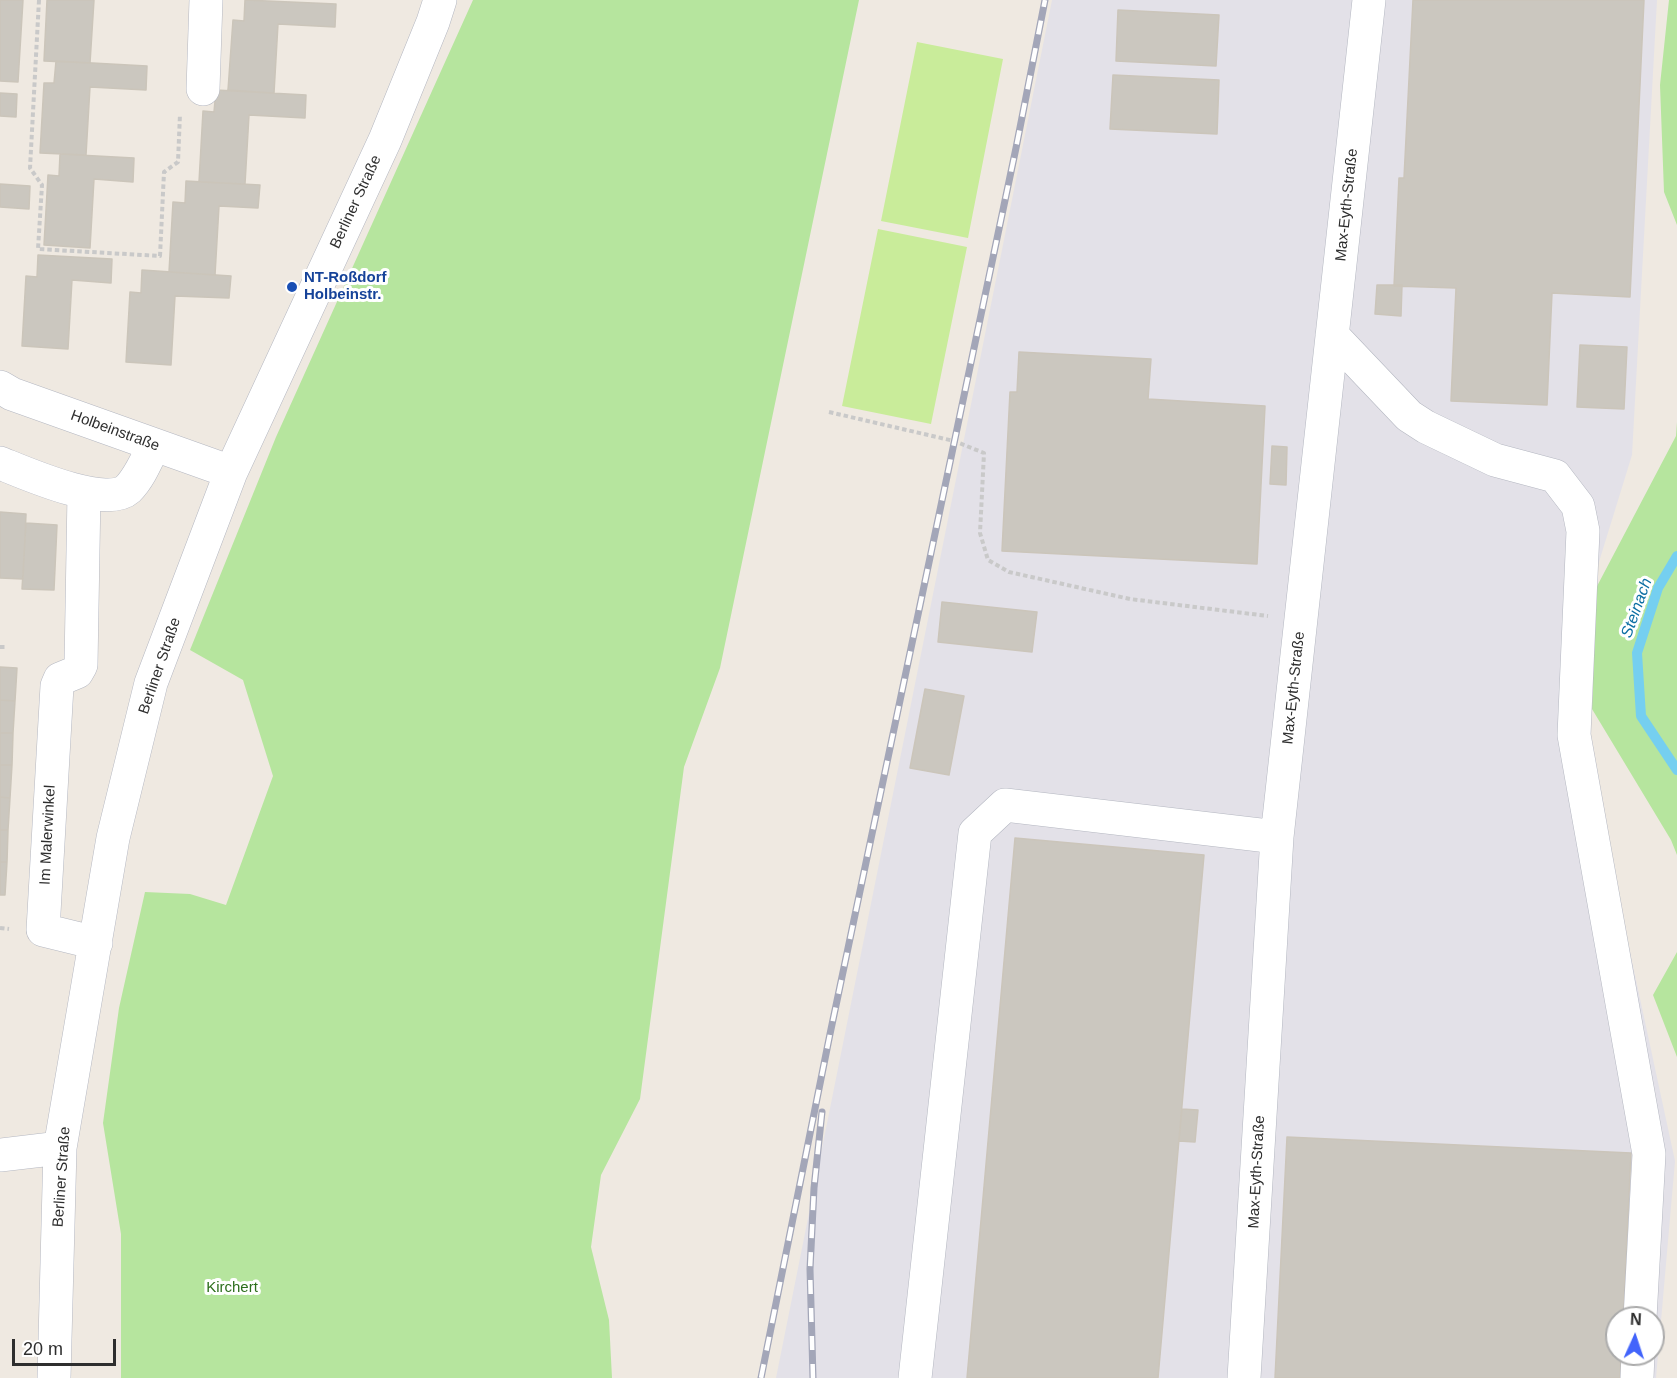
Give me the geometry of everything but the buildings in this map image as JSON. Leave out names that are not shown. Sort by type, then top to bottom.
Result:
[{"type":"street","points":[[203,89],[206,0]]},
{"type":"street","name":"Berliner Straße","points":[[54,1378],[60,1148],[113,838],[151,683],[231,472],[385,140],[440,0]]},
{"type":"street","name":"Max-Eyth-Straße","points":[[1244,1378],[1277,837],[1369,0]]},
{"type":"street","points":[[1332,335],[1409,416],[1426,427],[1495,460],[1555,476],[1578,506],[1583,531],[1574,735],[1649,1154],[1641,1306]]},
{"type":"street","name":"Holbeinstraße","points":[[0,387],[12,394],[231,472]]},
{"type":"street","points":[[0,463],[84,493],[108,495],[127,490],[139,475],[154,445]]},
{"type":"street","name":"Im Malerwinkel","points":[[84,493],[81,664],[77,672],[60,679],[57,686],[43,930],[96,943]]},
{"type":"street","points":[[915,1378],[975,833],[1005,805],[1277,837]]},
{"type":"street","points":[[0,1155],[60,1148]]},
{"type":"path","points":[[39,0],[30,168],[42,185],[38,249],[160,256],[164,172],[178,162],[181,100],[203,89]]},
{"type":"path","points":[[829,412],[954,441],[984,453],[980,533],[988,560],[1009,572],[1130,599],[1302,620]]},
{"type":"path","points":[[0,647],[7,647]]},
{"type":"shaded area","points":[[1052,0],[1657,0],[1632,455],[1590,591],[1581,725],[1675,1161],[1662,1306],[1605,1306],[1605,1366],[1657,1366],[1656,1378],[776,1378]]},
{"type":"green space","name":"Kirchert","points":[[473,0],[859,0],[720,668],[684,767],[640,1099],[601,1175],[591,1247],[609,1320],[612,1378],[121,1378],[121,1234],[103,1123],[119,1008],[145,892],[190,894],[226,905],[273,776],[243,680],[190,650],[276,437]]},
{"type":"green space","points":[[1669,0],[1677,0],[1677,225],[1664,192],[1660,85]]},
{"type":"green space","points":[[917,42],[1003,59],[968,238],[881,221]]},
{"type":"green space","points":[[878,229],[967,247],[931,424],[842,406]]},
{"type":"green space","points":[[1677,422],[1677,855],[1671,840],[1592,709],[1595,590],[1676,436]]},
{"type":"green space","points":[[1677,952],[1677,1057],[1653,995]]},
{"type":"waterway","name":"Steinach","points":[[1677,556],[1658,588],[1637,653],[1641,716],[1677,770]]},
{"type":"railway","points":[[761,1378],[830,1034],[1045,0]]},
{"type":"railway","points":[[813,1378],[810,1269],[814,1188],[822,1112]]},
{"type":"place","name":"NT-Roßdorf Holbeinstr.","points":[[292,287]]}]
